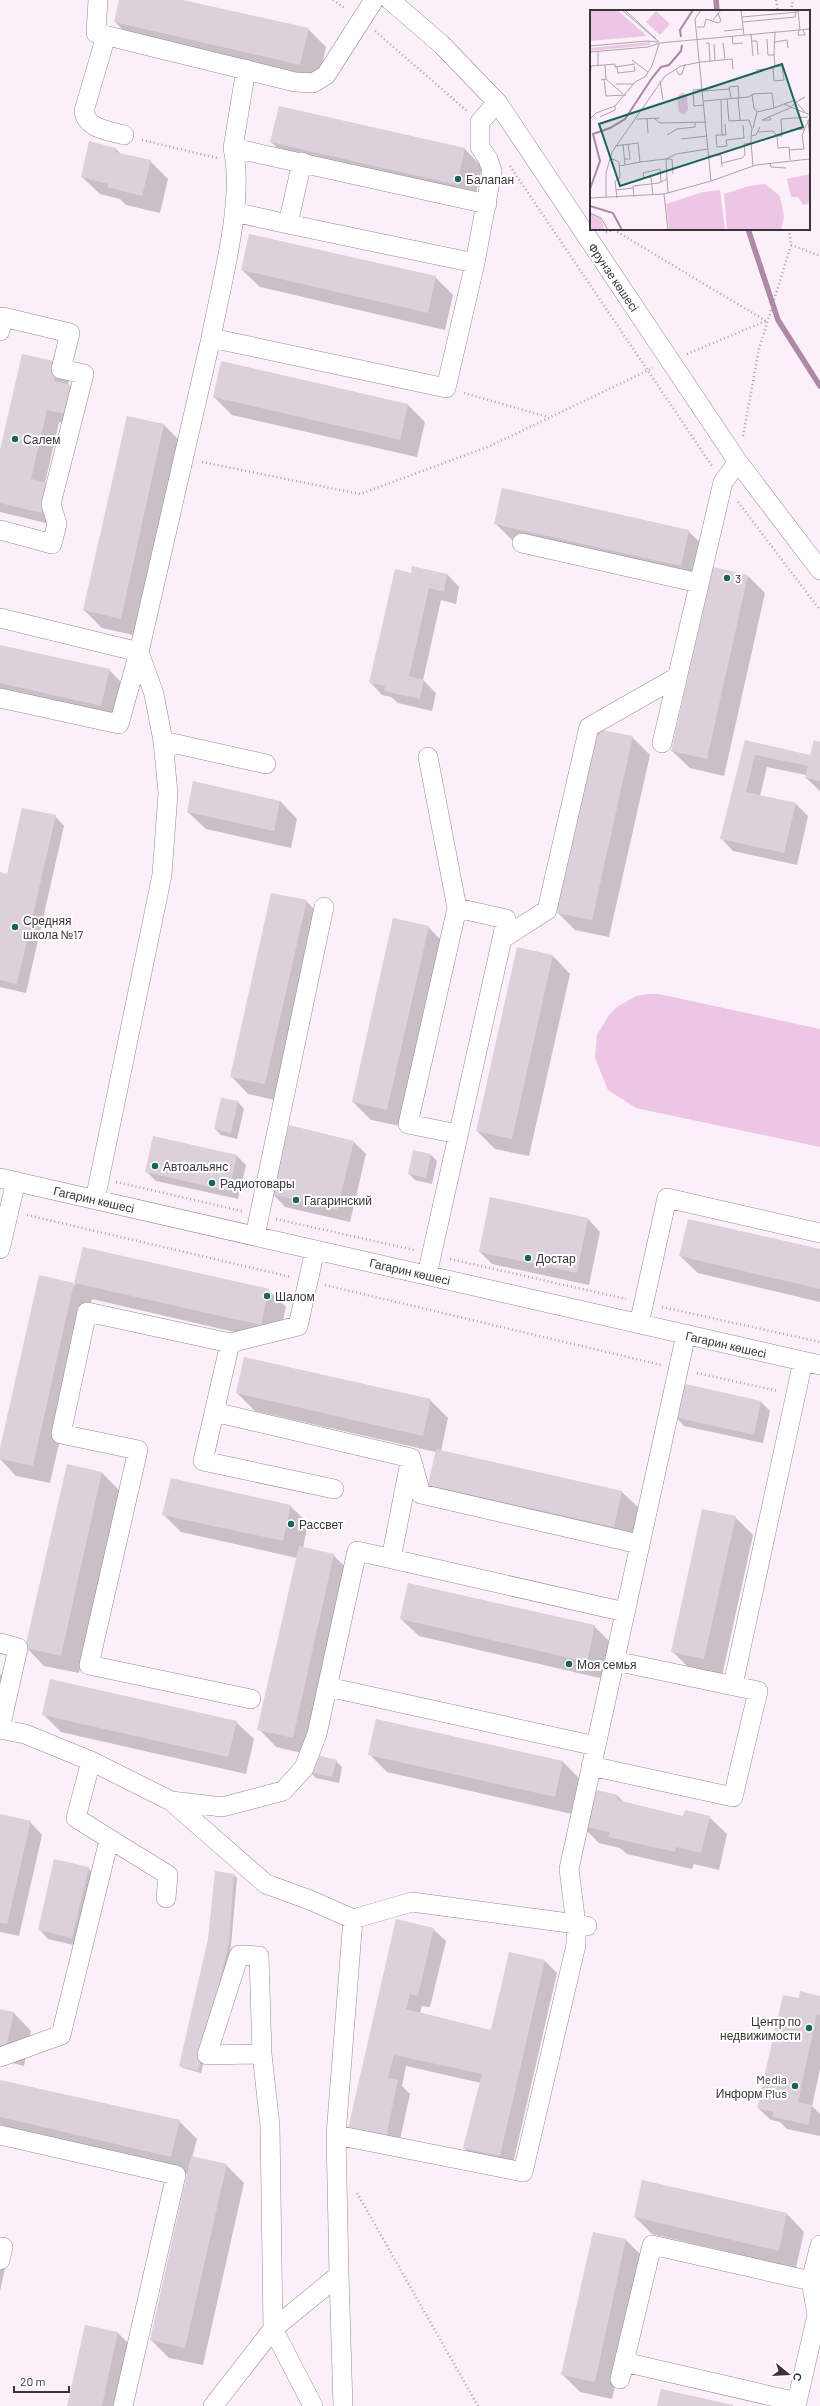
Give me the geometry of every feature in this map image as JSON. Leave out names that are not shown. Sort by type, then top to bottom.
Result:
[{"type":"street","points":[[98,0],[96,34],[295,82],[313,83],[326,76],[374,0]]},
{"type":"street","name":"Фрунзе көшесі","points":[[390,0],[441,44],[496,102],[738,462],[820,570]]},
{"type":"street","points":[[106,36],[84,111],[84,117],[90,124],[124,135]]},
{"type":"street","points":[[0,698],[118,724],[139,652],[211,338],[234,212],[235,156],[246,69]]},
{"type":"street","points":[[211,338],[446,388],[475,263],[492,171],[488,159],[480,147],[480,122],[496,102]]},
{"type":"street","points":[[235,156],[302,162],[487,204]]},
{"type":"street","points":[[288,224],[302,162]]},
{"type":"street","points":[[234,212],[475,263]]},
{"type":"street","points":[[0,331],[4,317],[70,334],[61,369],[84,374],[52,504],[57,524],[52,544],[0,530]]},
{"type":"street","points":[[662,743],[723,482],[738,462]]},
{"type":"street","points":[[522,543],[699,583]]},
{"type":"street","points":[[0,618],[139,652]]},
{"type":"street","points":[[95,1200],[162,875],[168,793],[163,741],[154,694],[139,652]]},
{"type":"street","points":[[502,939],[547,910],[589,727],[677,677]]},
{"type":"street","points":[[163,741],[266,764]]},
{"type":"street","points":[[428,757],[457,908],[408,1124],[458,1134]]},
{"type":"street","points":[[255,1236],[324,907]]},
{"type":"street","points":[[427,1275],[506,919],[457,908]]},
{"type":"street","points":[[0,1249],[9,1211],[8,1180]]},
{"type":"street","name":"Гагарин көшесі","points":[[8,1180],[812,1363]]},
{"type":"street","points":[[639,1324],[667,1198],[820,1233]]},
{"type":"street","points":[[251,1699],[89,1665],[138,1450],[61,1434],[87,1312],[230,1343],[298,1326],[315,1250]]},
{"type":"street","points":[[336,2134],[523,2172],[582,1925],[569,1869],[686,1334]]},
{"type":"street","points":[[230,1343],[204,1461],[334,1489]]},
{"type":"street","points":[[733,1685],[796,1394],[812,1363]]},
{"type":"street","points":[[214,1412],[411,1458]]},
{"type":"street","points":[[411,1458],[421,1494],[640,1544]]},
{"type":"street","points":[[391,1559],[411,1458]]},
{"type":"street","points":[[171,1801],[222,1807],[283,1791],[304,1768],[317,1734],[357,1551],[625,1612]]},
{"type":"street","points":[[0,1643],[18,1648],[0,1729],[25,1734],[91,1761],[171,1801],[266,1884],[310,1900],[353,1919],[412,1902],[582,1925]]},
{"type":"street","points":[[591,1766],[733,1797],[758,1691],[615,1661]]},
{"type":"street","points":[[328,1686],[596,1746]]},
{"type":"street","points":[[91,1761],[76,1818],[109,1840],[168,1875],[166,1898]]},
{"type":"street","points":[[0,2057],[61,2035],[109,1840]]},
{"type":"street","points":[[343,2406],[336,2134],[353,1919]]},
{"type":"street","points":[[262,2054],[207,2055],[239,1955],[258,1956],[262,2054],[270,2126],[273,2329],[313,2406]]},
{"type":"street","points":[[0,2135],[176,2175],[123,2406]]},
{"type":"street","points":[[811,2281],[652,2244],[622,2371],[797,2402],[818,2315],[811,2281],[820,2245]]},
{"type":"street","points":[[213,2406],[273,2329],[339,2275]]},
{"type":"path","points":[[333,0],[362,20],[480,122]]},
{"type":"path","points":[[776,0],[778,10]]},
{"type":"path","points":[[790,10],[793,0]]},
{"type":"path","points":[[124,135],[235,156]]},
{"type":"path","points":[[506,160],[723,482],[820,610]]},
{"type":"path","points":[[587,237],[614,230],[766,321]]},
{"type":"path","points":[[738,462],[766,321],[790,245],[789,230]]},
{"type":"path","points":[[790,245],[820,256]]},
{"type":"path","points":[[183,458],[360,494],[490,446],[648,370],[766,321]]},
{"type":"path","points":[[446,388],[548,417]]},
{"type":"path","points":[[100,1179],[820,1342]]},
{"type":"path","points":[[9,1211],[679,1369],[796,1394]]},
{"type":"path","points":[[352,2186],[478,2406]]},
{"type":"shaded area","points":[[659,994],[820,1029],[820,1147],[636,1108],[608,1090],[595,1058],[597,1035],[609,1015],[617,1007],[636,996]]},
{"type":"building","points":[[119,0],[183,0],[309,28],[300,65],[114,22]]},
{"type":"building","points":[[279,106],[465,148],[457,185],[270,142]]},
{"type":"building","points":[[89,141],[116,148],[115,152],[151,160],[142,196],[107,187],[108,184],[81,177]]},
{"type":"building","points":[[249,234],[436,276],[428,313],[241,270]]},
{"type":"building","points":[[22,354],[58,362],[54,381],[72,385],[65,414],[47,410],[31,479],[49,483],[42,513],[0,503],[0,450]]},
{"type":"building","points":[[221,361],[408,404],[400,440],[213,397]]},
{"type":"building","points":[[127,416],[164,424],[121,619],[83,610]]},
{"type":"building","points":[[502,488],[689,530],[681,566],[494,524]]},
{"type":"building","points":[[412,566],[447,574],[444,592],[429,588],[409,676],[424,680],[420,699],[384,691],[385,686],[369,683],[395,569],[411,573]]},
{"type":"building","points":[[713,567],[748,575],[707,759],[671,751]]},
{"type":"building","points":[[0,645],[110,669],[101,706],[0,683]]},
{"type":"building","points":[[597,729],[633,736],[592,920],[556,913]]},
{"type":"building","points":[[745,740],[810,755],[814,740],[820,742],[820,781],[805,778],[808,766],[755,755],[746,792],[796,803],[784,853],[720,839]]},
{"type":"building","points":[[193,781],[280,801],[274,831],[187,812]]},
{"type":"building","name":"Средняя школа №17","points":[[22,808],[56,815],[17,984],[0,980],[0,872],[7,874]]},
{"type":"building","points":[[271,893],[307,900],[265,1084],[230,1077]]},
{"type":"building","points":[[393,918],[429,926],[387,1110],[352,1102]]},
{"type":"building","points":[[517,947],[553,955],[512,1139],[476,1131]]},
{"type":"building","points":[[221,1098],[238,1101],[231,1133],[214,1129]]},
{"type":"building","points":[[289,1125],[354,1141],[337,1210],[272,1194]]},
{"type":"building","points":[[153,1136],[237,1155],[229,1191],[145,1172]]},
{"type":"building","points":[[413,1150],[431,1154],[426,1178],[408,1174]]},
{"type":"building","points":[[490,1197],[588,1218],[577,1273],[479,1252]]},
{"type":"building","points":[[688,1219],[820,1249],[820,1289],[679,1256]]},
{"type":"building","points":[[83,1247],[269,1289],[261,1325],[74,1283]]},
{"type":"building","points":[[39,1275],[74,1283],[33,1466],[0,1459],[0,1448]]},
{"type":"building","points":[[244,1357],[431,1399],[423,1436],[236,1393]]},
{"type":"building","points":[[681,1383],[761,1401],[754,1435],[674,1417]]},
{"type":"building","points":[[436,1449],[622,1491],[614,1527],[428,1485]]},
{"type":"building","points":[[67,1464],[102,1472],[61,1656],[25,1648]]},
{"type":"building","points":[[171,1478],[291,1505],[283,1541],[162,1515]]},
{"type":"building","points":[[702,1509],[736,1516],[704,1659],[671,1652]]},
{"type":"building","points":[[299,1546],[334,1554],[293,1738],[257,1730]]},
{"type":"building","points":[[408,1583],[595,1625],[587,1662],[400,1619]]},
{"type":"building","points":[[50,1679],[237,1721],[228,1757],[42,1715]]},
{"type":"building","points":[[376,1719],[563,1761],[555,1797],[368,1755]]},
{"type":"building","points":[[313,1754],[337,1760],[332,1777],[309,1772]]},
{"type":"building","points":[[589,1788],[618,1795],[617,1800],[683,1816],[685,1810],[710,1816],[701,1853],[676,1847],[675,1852],[608,1837],[610,1832],[580,1826]]},
{"type":"building","points":[[0,1814],[31,1821],[7,1924],[0,1923]]},
{"type":"building","points":[[54,1859],[89,1867],[72,1938],[38,1930]]},
{"type":"building","points":[[215,1871],[234,1874],[229,1943],[198,2071],[179,2066],[208,1939]]},
{"type":"building","points":[[396,1919],[434,1928],[418,1996],[410,1994],[406,2009],[491,2030],[509,1952],[545,1960],[500,2156],[463,2148],[482,2074],[394,2055],[388,2078],[398,2080],[385,2142],[347,2133]]},
{"type":"building","points":[[800,1991],[820,1996],[820,2015],[817,2014],[798,2102],[812,2105],[809,2125],[773,2117],[773,2112],[757,2108],[783,1995],[799,1998]]},
{"type":"building","points":[[0,2009],[14,2012],[6,2049],[0,2047]]},
{"type":"building","points":[[0,2080],[180,2120],[171,2157],[0,2117]]},
{"type":"building","points":[[191,2156],[227,2164],[185,2348],[150,2340]]},
{"type":"building","points":[[642,2180],[787,2213],[779,2251],[634,2217]]},
{"type":"building","points":[[593,2232],[626,2239],[595,2382],[561,2375]]},
{"type":"building","points":[[85,2325],[118,2332],[102,2406],[67,2406]]},
{"type":"building","points":[[661,2389],[733,2405],[733,2406],[657,2406]]},
{"type":"waterway","points":[[716,0],[717,10]]},
{"type":"waterway","points":[[748,230],[778,320],[820,386]]},
{"type":"place","name":"Балапан","points":[[458,179]]},
{"type":"place","name":"Салем","points":[[15,439]]},
{"type":"place","name":"3","points":[[727,578]]},
{"type":"place","name":"Средняя школа №17","points":[[15,927]]},
{"type":"place","name":"Автоальянс","points":[[155,1166]]},
{"type":"place","name":"Радиотовары","points":[[212,1183]]},
{"type":"place","name":"Гагаринский","points":[[296,1200]]},
{"type":"place","name":"Достар","points":[[528,1258]]},
{"type":"place","name":"Шалом","points":[[267,1296]]},
{"type":"place","name":"Рассвет","points":[[291,1524]]},
{"type":"place","name":"Моя семья","points":[[569,1664]]},
{"type":"place","name":"Центр по недвижимости","points":[[809,2028]]},
{"type":"place","name":"Media Информ Plus","points":[[795,2086]]}]
